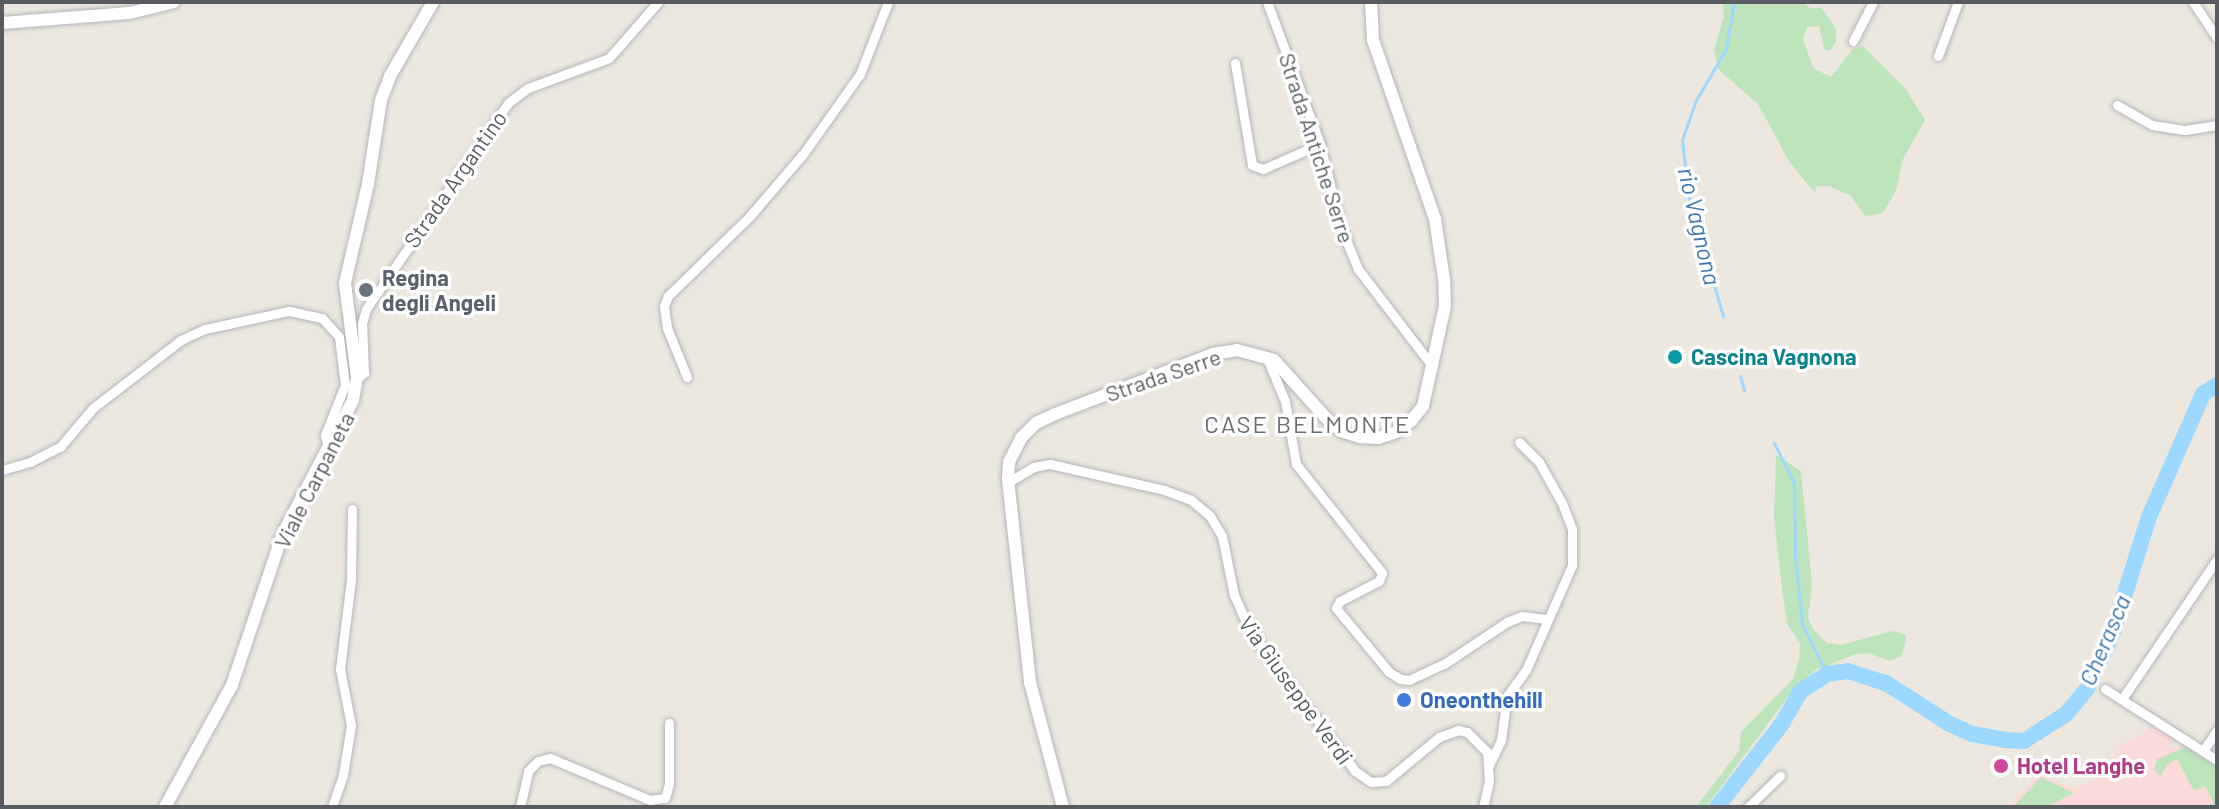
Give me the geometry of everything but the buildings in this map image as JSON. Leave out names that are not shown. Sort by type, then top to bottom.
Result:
[{"type":"main road","points":[[2,23],[130,13],[174,2]]},
{"type":"main road","name":"Viale Carpaneta","points":[[165,807],[232,685],[283,533],[353,400],[357,378],[345,283],[368,184],[381,100],[390,76],[433,2]]},
{"type":"main road","points":[[1266,356],[1284,369],[1327,419],[1341,431],[1359,437],[1387,435],[1411,421],[1423,406],[1445,306],[1435,219],[1373,40],[1371,2]]},
{"type":"main road","name":"Strada Serre","points":[[1063,807],[1030,682],[1008,482],[1009,462],[1015,446],[1028,430],[1047,417],[1213,354],[1237,350],[1266,356]]},
{"type":"street","name":"Strada Argantino","points":[[357,378],[364,373],[362,323],[366,309],[508,103],[528,88],[609,58],[658,2]]},
{"type":"street","points":[[687,377],[667,328],[664,306],[668,296],[749,217],[803,154],[860,74],[888,2]]},
{"type":"street","name":"Strada Antiche Serre","points":[[1267,2],[1320,144],[1340,225],[1358,269],[1433,367]]},
{"type":"street","points":[[1853,41],[1873,2]]},
{"type":"street","points":[[1938,56],[1958,2]]},
{"type":"street","points":[[2193,2],[2217,38]]},
{"type":"street","points":[[1235,63],[1252,165],[1263,169],[1320,144]]},
{"type":"street","points":[[2117,105],[2152,125],[2185,130],[2217,125]]},
{"type":"street","points":[[2,470],[30,462],[60,447],[93,408],[181,340],[205,329],[289,311],[322,318],[339,337],[345,385],[325,435],[329,449]]},
{"type":"street","points":[[1266,356],[1285,401],[1296,464],[1382,573],[1379,581],[1338,603],[1337,614],[1394,677],[1409,680],[1433,670],[1507,622],[1522,616],[1548,619]]},
{"type":"street","points":[[1483,807],[1489,765],[1504,727],[1507,696],[1526,670],[1566,586],[1572,565],[1572,529],[1539,462],[1519,442]]},
{"type":"street","name":"Via Giuseppe Verdi","points":[[1008,482],[1034,467],[1050,464],[1164,490],[1191,500],[1210,516],[1222,536],[1234,595],[1250,631],[1364,779],[1386,781],[1439,737],[1458,730],[1467,732],[1483,745],[1489,765]]},
{"type":"street","points":[[332,807],[343,775],[351,725],[340,669],[351,579],[352,509]]},
{"type":"street","points":[[2122,699],[2217,559]]},
{"type":"street","points":[[2105,689],[2217,760]]},
{"type":"street","points":[[520,807],[528,771],[538,761],[550,758],[650,800],[665,798],[669,784],[669,723]]},
{"type":"street","points":[[2203,751],[2217,730]]},
{"type":"street","points":[[1748,807],[1780,776]]},
{"type":"shaded area","points":[[2153,728],[2160,728],[2173,737],[2169,742],[2173,749],[2185,745],[2217,765],[2217,807],[2008,807],[2039,773],[2068,787],[2077,788],[2095,780],[2123,743]]},
{"type":"green space","points":[[1723,2],[1803,2],[1810,8],[1822,8],[1836,29],[1836,41],[1830,51],[1824,49],[1819,26],[1807,27],[1803,39],[1813,68],[1831,77],[1853,49],[1863,46],[1905,88],[1925,120],[1902,161],[1896,191],[1883,213],[1865,216],[1851,196],[1829,186],[1817,186],[1815,193],[1790,163],[1758,104],[1719,70],[1714,50],[1724,16]]},
{"type":"green space","points":[[1776,455],[1801,471],[1812,583],[1808,618],[1814,630],[1827,643],[1841,645],[1893,631],[1906,635],[1905,645],[1901,656],[1890,661],[1868,653],[1856,654],[1816,670],[1795,687],[1706,807],[1696,807],[1739,751],[1741,732],[1793,679],[1799,660],[1800,643],[1787,624],[1781,580],[1774,517]]},
{"type":"green space","points":[[2186,747],[2217,767],[2217,807],[2207,807],[2214,803],[2205,786],[2194,791],[2177,759],[2167,765],[2160,776],[2154,770],[2157,759]]},
{"type":"green space","points":[[2041,777],[2074,793],[2046,807],[2013,807]]},
{"type":"waterway","name":"rio Vagnona","points":[[1723,316],[1689,199],[1682,140],[1696,100],[1726,49],[1734,2]]},
{"type":"waterway","points":[[1740,376],[1744,390]]},
{"type":"waterway","name":"Cherasca","points":[[1717,807],[1781,725],[1801,691],[1827,674],[1848,671],[1886,683],[1948,723],[1972,734],[2005,740],[2024,741],[2066,714],[2087,689],[2112,635],[2149,517],[2203,394],[2217,385]]},
{"type":"waterway","name":"rio Vagnona","points":[[1774,443],[1794,483],[1795,556],[1802,624],[1827,674]]},
{"type":"place","name":"Regina degli Angeli","points":[[366,290]]},
{"type":"place","name":"Cascina Vagnona","points":[[1675,357]]},
{"type":"place","name":"Oneonthehill","points":[[1404,700]]},
{"type":"place","name":"Hotel Langhe","points":[[2001,766]]},
{"type":"district","name":"CASE BELMONTE","points":[[1308,424]]}]
